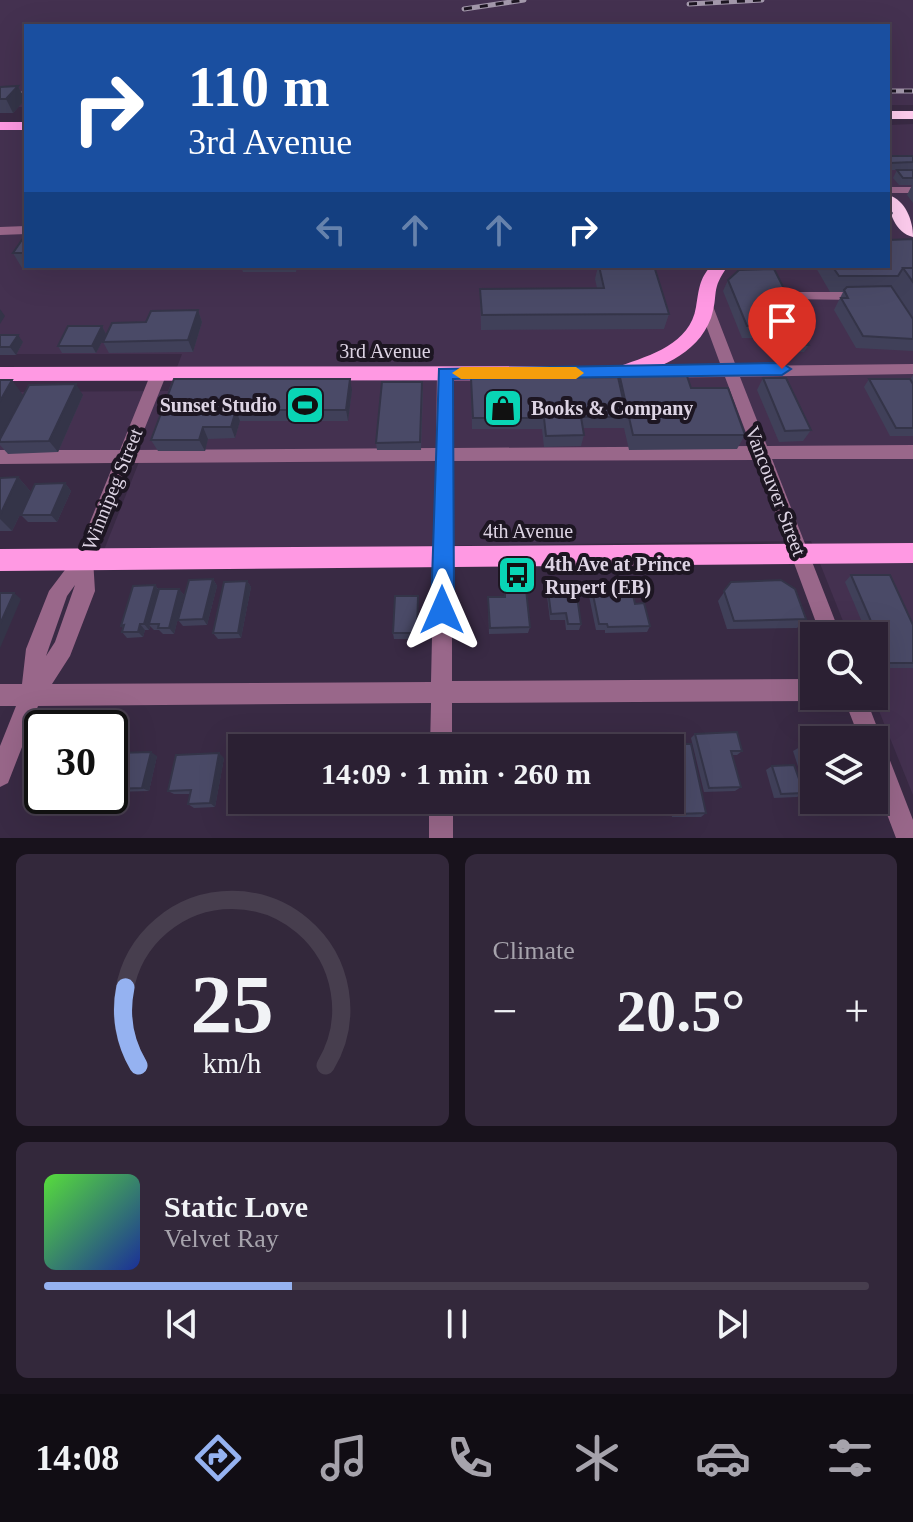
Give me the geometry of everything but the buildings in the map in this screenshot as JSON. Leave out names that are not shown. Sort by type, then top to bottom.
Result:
[{"type":"highway","points":[[890,115],[913,115]]},
{"type":"highway","points":[[890,204],[909,238]]},
{"type":"main road","points":[[0,126],[24,126]]},
{"type":"main road","points":[[621,373],[682,346],[702,317],[705,286],[718,268]]},
{"type":"main road","name":"3rd Avenue","points":[[0,374],[621,373]]},
{"type":"main road","name":"4th Avenue","points":[[0,560],[913,553]]},
{"type":"street","points":[[890,190],[913,190]]},
{"type":"street","points":[[0,231],[24,230]]},
{"type":"street","points":[[791,296],[867,296]]},
{"type":"street","name":"Vancouver Street","points":[[704,300],[826,622]]},
{"type":"street","name":"3rd Avenue","points":[[621,373],[913,369]]},
{"type":"street","name":"Winnipeg Street","points":[[0,775],[32,694],[63,649],[85,591],[84,559],[159,373]]},
{"type":"street","points":[[441,734],[445,373]]},
{"type":"street","points":[[0,457],[913,452]]},
{"type":"street","points":[[0,695],[800,690]]},
{"type":"street","points":[[888,786],[908,838]]},
{"type":"street","points":[[441,814],[441,838]]},
{"type":"shaded area","points":[[0,0],[913,0],[913,105],[890,105],[890,24],[24,24],[24,107],[0,107]]},
{"type":"shaded area","points":[[913,124],[913,795],[888,733],[888,726],[885,726],[879,710],[888,710],[888,622],[843,622],[811,541],[104,550],[143,452],[0,453],[0,392],[168,391],[182,354],[0,354],[0,130],[24,130],[24,268],[890,268],[890,125]]},
{"type":"railway","points":[[464,9],[524,0]]},
{"type":"railway","points":[[689,4],[762,0]]},
{"type":"railway","points":[[890,91],[913,91]]},
{"type":"railway","points":[[0,95],[24,94]]},
{"type":"slow traffic","points":[[461,373],[576,373]]},
{"type":"place","name":"Sunset Studio","points":[[305,405]]},
{"type":"place","name":"Books & Company","points":[[503,408]]},
{"type":"place","name":"4th Ave at Prince Rupert (EB)","points":[[517,575]]},
{"type":"route","points":[[442,610],[445,373],[782,369]]}]
